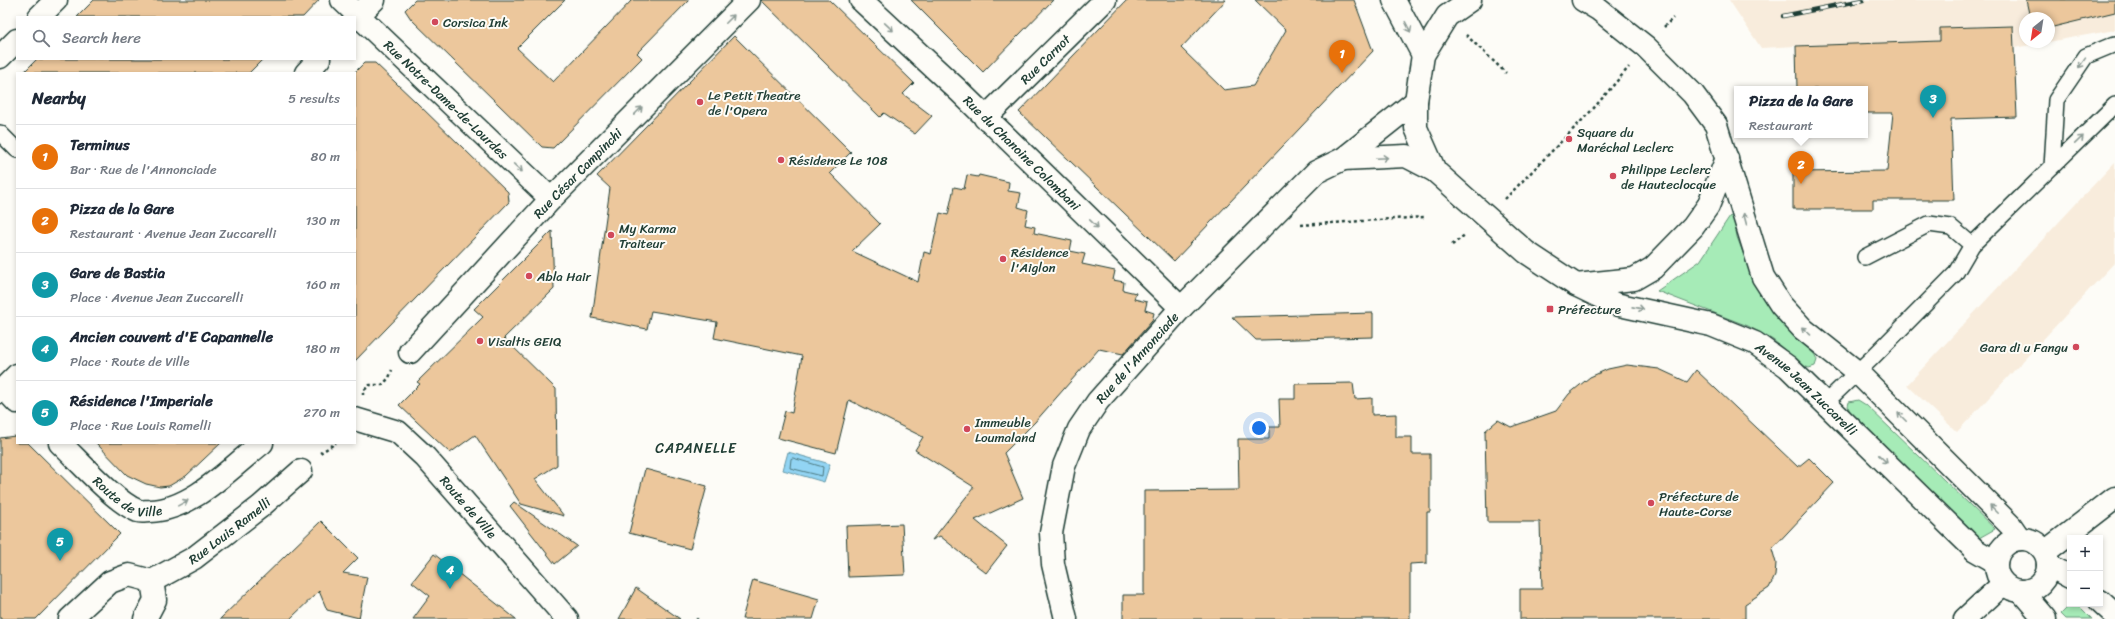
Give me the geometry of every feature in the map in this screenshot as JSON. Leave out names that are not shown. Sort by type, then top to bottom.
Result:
[{"type":"street","points":[[40,16],[56,0]]},
{"type":"street","name":"Rue Notre-Dame-de-Lourdes","points":[[342,0],[354,16]]},
{"type":"street","points":[[356,18],[374,0]]},
{"type":"street","name":"Rue César Campinchi","points":[[410,352],[551,199],[749,0]]},
{"type":"street","name":"Rue du Chanoine Colombani","points":[[861,0],[959,91],[1181,308]]},
{"type":"street","name":"Rue Carnot","points":[[985,118],[1105,0]]},
{"type":"street","points":[[1394,0],[1423,54]]},
{"type":"street","points":[[1435,171],[1416,128],[1416,101],[1423,54],[1447,16],[1470,0]]},
{"type":"street","points":[[1582,0],[1598,9],[1646,47],[1693,94],[1716,124],[1762,277],[1781,305],[1803,329],[1857,372],[2011,526],[2020,539]]},
{"type":"street","name":"Rue Notre-Dame-de-Lourdes","points":[[356,18],[551,199]]},
{"type":"street","points":[[0,57],[16,41]]},
{"type":"street","points":[[307,72],[318,60]]},
{"type":"street","name":"Rue de l'Annonciade","points":[[1066,619],[1053,564],[1051,533],[1064,466],[1080,429],[1098,401],[1181,308],[1316,172],[1343,159],[1416,101]]},
{"type":"street","name":"Rue de l'Annonciade","points":[[1343,159],[1406,156],[1435,171]]},
{"type":"street","points":[[1576,285],[1634,279],[1653,268],[1680,242],[1704,211],[1719,182],[1727,158]]},
{"type":"street","name":"Avenue Jean Zuccarelli","points":[[1435,171],[1526,252],[1576,285],[1615,304],[1710,324],[1755,344],[1788,367],[1975,550],[1996,562]]},
{"type":"street","name":"Route de Ville","points":[[356,419],[398,432],[425,457],[567,619]]},
{"type":"street","name":"Route de Ville","points":[[61,444],[120,500],[139,512],[162,511],[181,505],[199,493],[261,444]]},
{"type":"street","name":"Rue Louis Ramelli","points":[[152,581],[194,558],[260,506],[301,471]]},
{"type":"street","points":[[1966,619],[2012,588],[2029,590],[2043,581],[2047,558],[2115,498]]},
{"type":"street","points":[[2045,619],[1999,577],[1996,562],[2004,546],[2020,539],[2034,542],[2047,558],[2067,575]]},
{"type":"street","points":[[70,619],[110,582],[129,575],[152,581],[154,600],[145,619]]},
{"type":"street","points":[[2103,604],[2115,615]]},
{"type":"lane","points":[[2052,167],[2056,100],[2086,56],[2115,44]]},
{"type":"lane","points":[[1825,403],[1955,274],[1972,245],[2115,105]]},
{"type":"lane","points":[[0,133],[16,149]]},
{"type":"lane","points":[[1865,257],[1929,224],[1952,227],[1972,245]]},
{"type":"path","points":[[1452,245],[1487,216],[1531,174],[1593,109],[1673,18]]},
{"type":"path","points":[[1264,224],[1282,227],[1424,217]]},
{"type":"path","points":[[356,419],[364,391],[370,385],[382,385],[389,378],[393,366],[410,352]]},
{"type":"shaded area","points":[[1729,0],[2115,0],[2115,30],[2055,41],[2055,12],[2019,12],[2019,47],[2003,50],[2002,26],[1976,26],[1975,40],[1964,40],[1963,27],[1940,28],[1940,41],[1761,48]]},
{"type":"shaded area","points":[[2115,162],[2115,262],[1957,432],[1907,385]]},
{"type":"green space","points":[[1730,216],[1734,219],[1737,237],[1749,268],[1796,337],[1815,355],[1817,360],[1815,366],[1809,368],[1804,366],[1773,340],[1748,326],[1657,291],[1700,261]]},
{"type":"green space","points":[[1858,400],[1866,405],[1995,529],[1979,538],[1851,416],[1848,406],[1849,402]]},
{"type":"green space","points":[[2068,607],[2080,607],[2092,619],[2066,619],[2061,614]]},
{"type":"water","points":[[788,452],[830,464],[824,482],[783,470]]},
{"type":"building","points":[[94,0],[319,0],[304,16],[78,16]]},
{"type":"building","points":[[415,0],[565,0],[517,48],[553,82],[632,0],[689,0],[637,53],[642,58],[553,148],[542,147],[411,19],[405,10]]},
{"type":"building","points":[[761,0],[829,0],[914,83],[903,94],[932,116],[915,134],[884,113],[880,117]]},
{"type":"building","points":[[911,0],[1053,0],[983,72]]},
{"type":"building","points":[[1127,0],[1226,0],[1181,48],[1224,90],[1253,86],[1286,30],[1255,0],[1354,0],[1373,51],[1174,261],[1019,112]]},
{"type":"building","points":[[2026,0],[2115,0],[2115,12],[2055,27],[2055,12],[2029,12]]},
{"type":"building","points":[[2013,26],[2017,117],[1951,119],[1954,200],[1873,200],[1873,209],[1793,209],[1793,172],[1887,171],[1893,113],[1868,113],[1868,86],[1797,86],[1796,46],[1940,41],[1940,28]]},
{"type":"building","points":[[734,36],[851,152],[830,173],[880,224],[852,251],[918,282],[924,252],[931,254],[940,213],[948,215],[954,187],[964,189],[967,175],[978,177],[979,175],[1009,182],[1008,191],[1021,193],[1018,207],[1028,210],[1025,225],[1035,227],[1034,233],[1072,241],[1070,251],[1085,254],[1082,264],[1115,271],[1113,280],[1124,282],[1123,290],[1136,293],[1134,299],[1147,302],[1145,310],[1154,313],[1152,321],[1123,354],[1099,349],[1035,422],[1004,453],[1023,498],[975,520],[1007,546],[986,573],[940,536],[932,540],[974,487],[915,450],[923,437],[849,400],[836,453],[778,438],[785,411],[792,413],[802,356],[714,338],[717,322],[651,311],[647,329],[592,318],[610,188],[597,176]]},
{"type":"building","points":[[36,60],[262,60],[250,72],[24,72]]},
{"type":"building","points":[[364,63],[375,63],[508,192],[509,202],[356,360],[356,72]]},
{"type":"building","points":[[552,231],[554,289],[504,338],[556,389],[557,465],[535,479],[564,516],[521,504],[475,435],[450,453],[399,405],[420,384],[417,382],[483,317],[474,309]]},
{"type":"building","points":[[1373,313],[1373,337],[1256,340],[1232,317]]},
{"type":"building","name":"Préfecture de Haute-Corse","points":[[1627,365],[1659,369],[1687,382],[1696,370],[1798,467],[1809,458],[1834,483],[1772,549],[1776,563],[1775,576],[1769,588],[1745,604],[1745,619],[1520,619],[1520,589],[1542,589],[1540,522],[1487,522],[1485,431],[1498,420],[1511,427],[1556,411],[1569,394],[1590,377],[1608,369]]},
{"type":"building","points":[[1353,383],[1355,399],[1372,398],[1372,415],[1396,414],[1396,437],[1412,437],[1412,454],[1430,454],[1430,512],[1427,512],[1427,563],[1410,564],[1410,619],[1123,619],[1123,595],[1144,595],[1144,491],[1239,490],[1238,439],[1269,439],[1269,427],[1280,427],[1279,399],[1295,399],[1295,384]]},
{"type":"building","points":[[15,436],[16,444],[29,444],[120,534],[36,619],[0,619],[0,438]]},
{"type":"building","points":[[97,444],[220,444],[186,476],[169,486],[160,487],[146,484],[127,475]]},
{"type":"building","points":[[645,469],[707,486],[690,549],[629,533]]},
{"type":"building","points":[[514,502],[577,546],[555,564],[510,506]]},
{"type":"building","points":[[321,521],[358,558],[343,573],[367,577],[359,618],[327,610],[319,591],[290,619],[220,619]]},
{"type":"building","points":[[902,524],[905,575],[848,577],[846,526]]},
{"type":"building","points":[[434,554],[516,619],[413,619],[430,596],[412,582]]},
{"type":"building","points":[[753,580],[819,599],[813,619],[742,619]]},
{"type":"building","points":[[636,588],[680,619],[619,619]]},
{"type":"railway","points":[[1783,16],[1863,0]]},
{"type":"place","name":"Corsica Ink","points":[[435,22]]},
{"type":"place","name":"Terminus","points":[[1342,73]]},
{"type":"place","name":"Le Petit Theatre de l'Opera","points":[[700,102]]},
{"type":"place","name":"Gare de Bastia","points":[[1933,118]]},
{"type":"place","name":"Square du Maréchal Leclerc","points":[[1569,139]]},
{"type":"place","name":"Résidence Le 108","points":[[781,160]]},
{"type":"place","name":"Philippe Leclerc de Hauteclocque","points":[[1613,176]]},
{"type":"place","name":"Pizza de la Gare","points":[[1801,184]]},
{"type":"place","name":"My Karma Traiteur","points":[[611,235]]},
{"type":"place","name":"Résidence l'Aiglon","points":[[1003,259]]},
{"type":"place","name":"Abla Hair","points":[[529,276]]},
{"type":"place","name":"Préfecture","points":[[1550,309]]},
{"type":"place","name":"Visaltis GEIQ","points":[[480,341]]},
{"type":"place","name":"Gara di u Fangu","points":[[2076,347]]},
{"type":"place","name":"Immeuble Loumaland","points":[[967,429]]},
{"type":"place","name":"Préfecture de Haute-Corse","points":[[1651,503]]},
{"type":"place","name":"Résidence l'Imperiale","points":[[60,561]]},
{"type":"place","name":"Ancien couvent d'E Capannelle","points":[[450,589]]},
{"type":"district","name":"CAPANELLE","points":[[696,448]]}]
